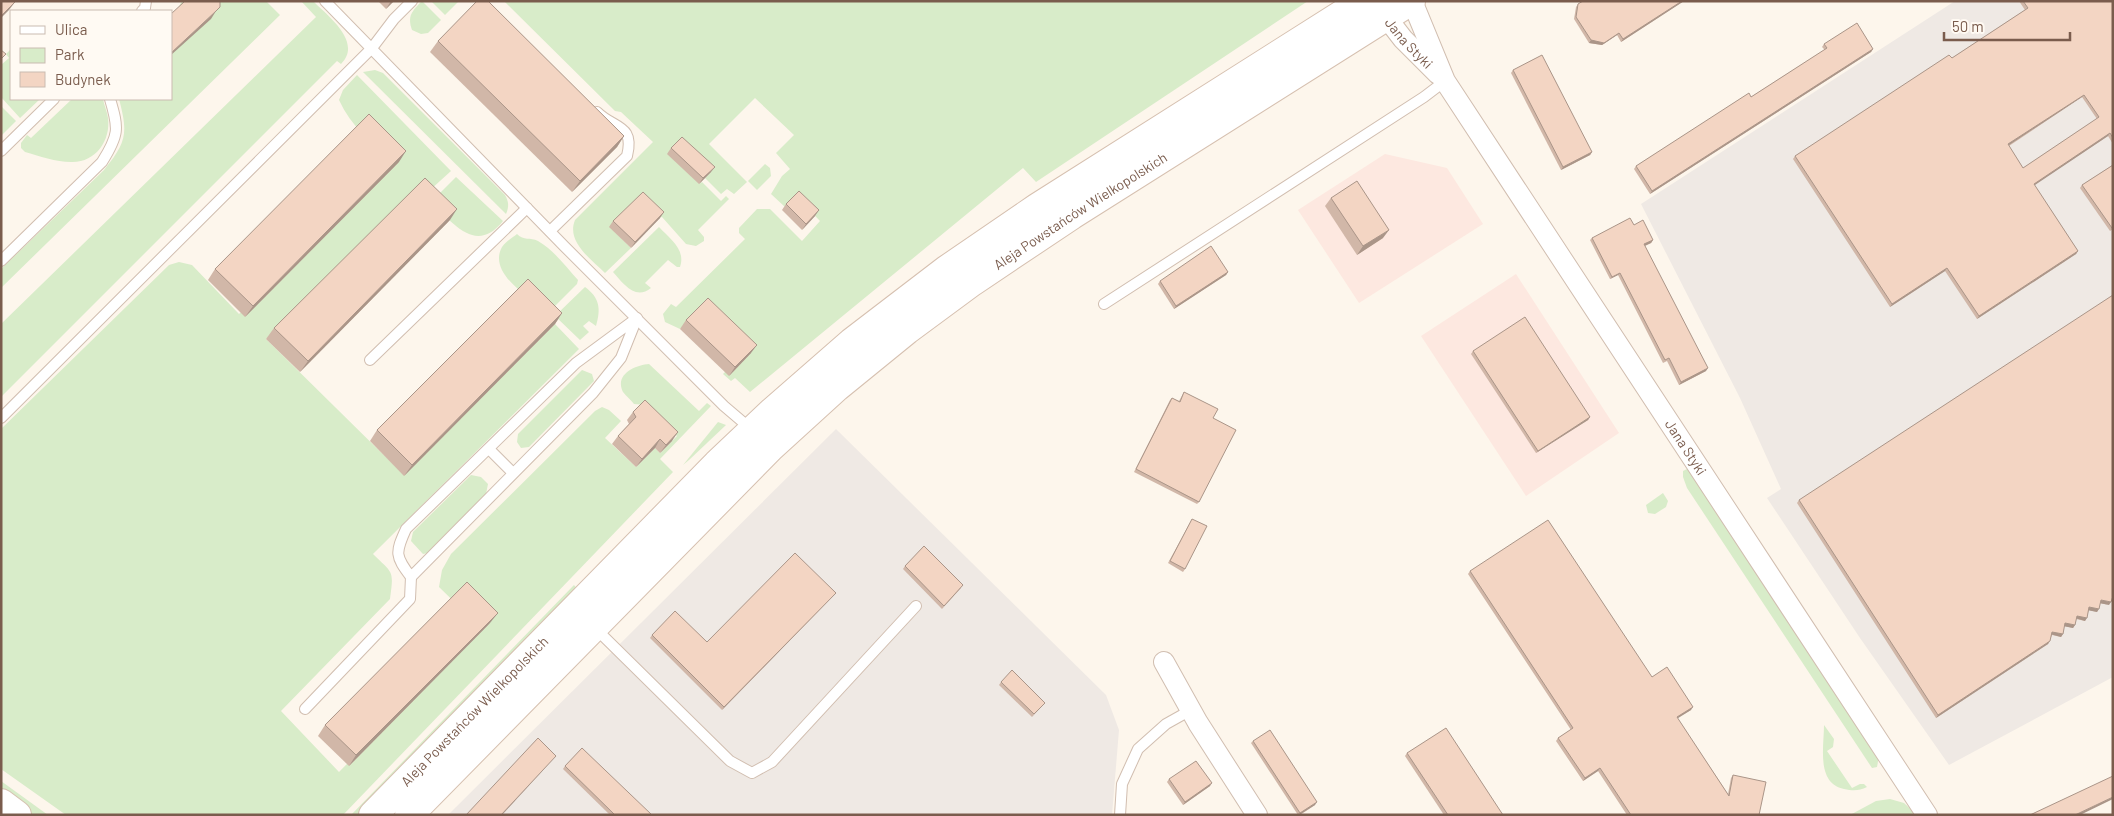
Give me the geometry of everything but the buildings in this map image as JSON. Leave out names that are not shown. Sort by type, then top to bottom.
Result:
[{"type":"main road","name":"Aleja Powstańców Wielkopolskich","points":[[373,815],[584,617],[761,439],[852,342],[898,305],[969,253],[1038,207],[1364,1]]},
{"type":"main road","name":"Aleja Powstańców Wielkopolskich","points":[[761,439],[837,388],[907,330],[972,282],[1385,9],[1412,1]]},
{"type":"main road","name":"Aleja Powstańców Wielkopolskich","points":[[409,815],[584,617]]},
{"type":"main road","points":[[1,804],[17,815]]},
{"type":"street","name":"Jana Styki","points":[[1412,1],[1445,81],[1926,815]]},
{"type":"street","name":"Jana Styki","points":[[1385,9],[1404,39],[1445,81]]},
{"type":"street","points":[[1164,662],[1191,710],[1257,815]]},
{"type":"lane","points":[[325,1],[550,232],[724,406],[761,439]]},
{"type":"lane","points":[[1,418],[372,48],[412,1]]},
{"type":"lane","points":[[1104,304],[1424,98],[1445,81]]},
{"type":"lane","points":[[1,151],[53,100]]},
{"type":"lane","points":[[1,261],[102,162],[114,143],[118,124],[110,100]]},
{"type":"lane","points":[[550,232],[627,156],[630,144],[626,130],[601,116],[588,103]]},
{"type":"lane","points":[[370,360],[527,208]]},
{"type":"lane","points":[[305,709],[410,599],[411,577],[400,562],[398,548],[406,529],[576,363],[636,318]]},
{"type":"lane","points":[[411,577],[593,392],[621,358],[636,318]]},
{"type":"lane","points":[[489,449],[513,473]]},
{"type":"lane","points":[[584,617],[730,761],[752,773],[772,762],[916,606]]},
{"type":"lane","points":[[1120,815],[1122,784],[1138,749],[1166,724],[1191,710]]},
{"type":"shaded area","points":[[1955,1],[2113,1],[2113,677],[1949,765],[1860,638],[1767,498],[1781,489],[1740,398],[1641,204]]},
{"type":"shaded area","points":[[1385,154],[1447,168],[1483,224],[1359,303],[1298,210]]},
{"type":"shaded area","points":[[1516,274],[1619,433],[1526,496],[1421,336]]},
{"type":"shaded area","points":[[836,429],[1106,695],[1119,730],[1112,815],[448,815]]},
{"type":"green space","points":[[182,1],[266,1],[280,15],[1,288],[1,269],[104,170],[112,160],[124,137],[124,120],[119,100],[172,100],[172,35],[177,11]]},
{"type":"green space","points":[[301,1],[313,1],[341,30],[346,38],[348,47],[347,56],[341,64],[337,61],[1,397],[1,324],[316,17]]},
{"type":"green space","points":[[422,1],[441,20],[428,33],[421,34],[412,30],[410,17]]},
{"type":"green space","points":[[431,1],[459,1],[445,15]]},
{"type":"green space","points":[[504,1],[1308,1],[1036,182],[1023,168],[750,392],[735,378],[731,381],[723,374],[744,353],[700,309],[680,329],[665,322],[663,314],[671,304],[676,307],[745,239],[739,233],[739,228],[757,209],[770,209],[802,241],[820,221],[796,196],[785,207],[771,194],[782,176],[790,169],[776,153],[794,135],[755,98],[709,144],[747,182],[734,194],[727,189],[721,194],[705,178],[710,172],[699,184],[702,182],[721,201],[726,196],[729,199],[698,230],[704,237],[704,241],[696,246],[686,244],[662,217],[610,227],[631,248],[605,273],[587,256],[577,243],[573,228],[575,220],[653,142],[621,112],[615,111]]},
{"type":"green space","points":[[10,50],[10,100],[39,100],[20,118],[1,97],[1,65],[9,58],[6,54]]},
{"type":"green space","points":[[375,70],[383,73],[505,195],[508,204],[506,214],[363,72]]},
{"type":"green space","points":[[357,75],[451,171],[266,339],[404,475],[555,324],[579,349],[373,554],[385,565],[392,577],[390,599],[281,711],[339,772],[481,628],[439,587],[442,570],[451,554],[595,411],[602,407],[609,410],[621,421],[605,438],[636,467],[655,448],[660,453],[677,436],[645,405],[634,404],[623,392],[621,380],[624,375],[638,366],[649,364],[699,411],[707,403],[711,406],[660,459],[673,472],[343,815],[66,815],[1,769],[1,429],[169,265],[179,262],[192,265],[239,314],[392,163],[356,126],[339,100],[343,90]]},
{"type":"green space","points":[[71,100],[103,100],[108,115],[107,135],[100,149],[87,159],[65,162],[25,152],[21,148],[21,143],[27,135],[31,138]]},
{"type":"green space","points":[[1,106],[16,121],[1,136]]},
{"type":"green space","points":[[765,164],[770,168],[771,176],[757,190],[748,181]]},
{"type":"green space","points":[[456,177],[503,221],[493,231],[483,235],[465,232],[431,202]]},
{"type":"green space","points":[[659,227],[679,250],[681,255],[680,267],[677,267],[668,260],[645,283],[651,288],[640,293],[635,292],[625,285],[613,272]]},
{"type":"green space","points":[[517,234],[544,245],[560,259],[578,280],[577,284],[550,311],[514,285],[501,267],[499,257],[502,247]]},
{"type":"green space","points":[[585,287],[594,295],[599,309],[596,326],[589,321],[583,326],[589,332],[580,340],[555,316]]},
{"type":"green space","points":[[582,370],[592,374],[594,381],[529,447],[521,448],[517,442],[518,434]]},
{"type":"green space","points":[[718,422],[726,425],[683,465]]},
{"type":"green space","points":[[1687,469],[1691,472],[1879,756],[1877,767],[1872,768],[1687,488],[1683,471]]},
{"type":"green space","points":[[471,475],[481,477],[488,484],[486,494],[428,553],[423,554],[411,541],[413,532]]},
{"type":"green space","points":[[1663,493],[1668,501],[1666,507],[1655,514],[1648,513],[1646,505]]},
{"type":"green space","points":[[574,585],[579,591],[362,815],[351,815]]},
{"type":"green space","points":[[1824,725],[1834,739],[1833,747],[1827,751],[1852,788],[1860,784],[1864,784],[1867,787],[1859,790],[1847,790],[1829,780],[1825,772],[1823,753]]},
{"type":"green space","points":[[1,781],[48,815],[27,815],[1,796]]},
{"type":"green space","points":[[1890,799],[1904,803],[1917,815],[1850,815],[1876,801]]}]
